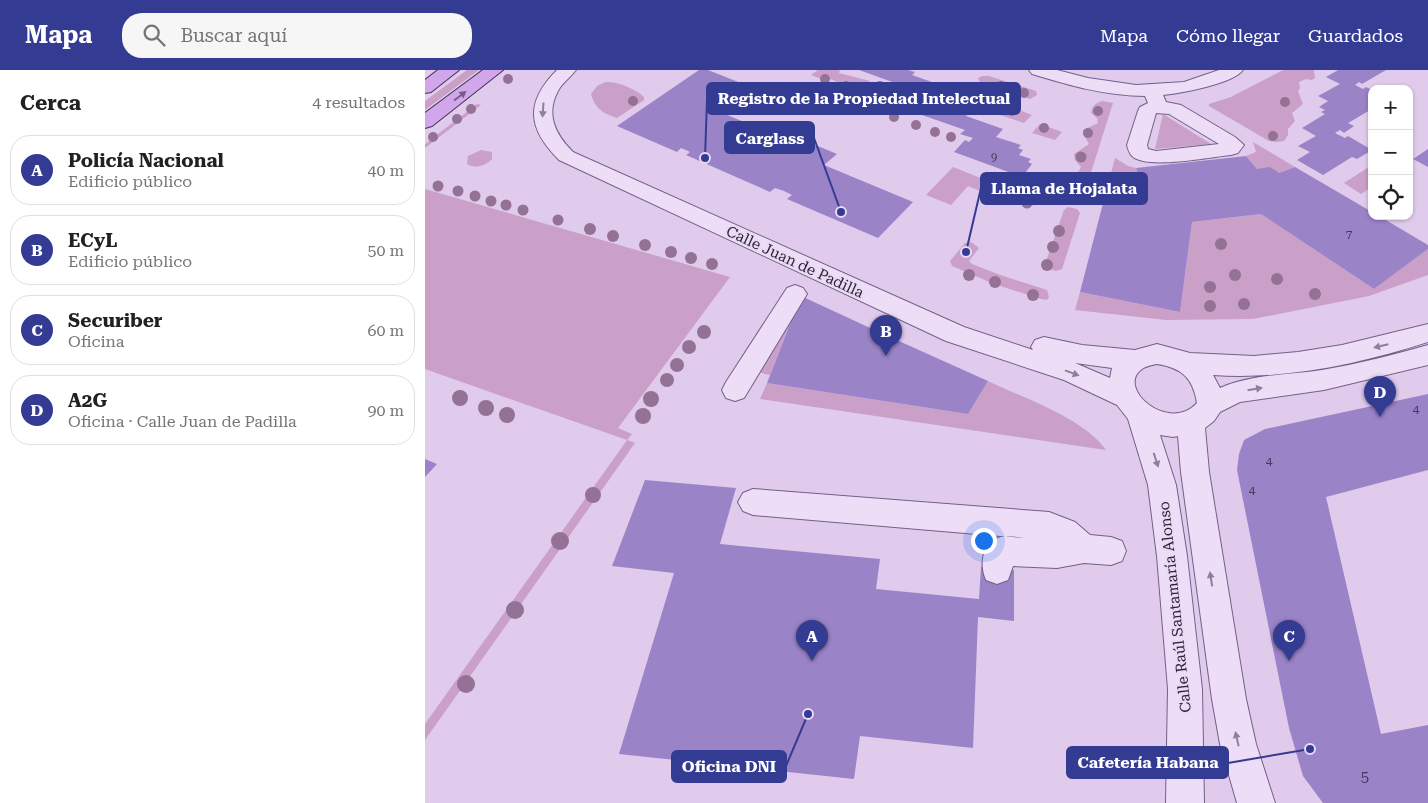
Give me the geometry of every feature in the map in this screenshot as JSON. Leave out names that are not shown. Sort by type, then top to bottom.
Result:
[{"type":"main road","points":[[425,88],[450,70]]},
{"type":"main road","points":[[425,122],[494,70]]},
{"type":"street","name":"Calle Juan de Padilla","points":[[567,70],[547,92],[542,122],[544,131],[551,143],[566,156],[955,334],[1073,373],[1132,405]]},
{"type":"street","name":"Calle Juan de Padilla","points":[[581,70],[568,84],[561,96],[557,114],[567,135],[580,149],[974,326],[1053,350],[1097,357],[1134,360]]},
{"type":"street","points":[[1038,70],[1100,87],[1155,99],[1207,82],[1234,70]]},
{"type":"street","points":[[1064,70],[1100,79],[1147,81],[1190,77],[1211,70]]},
{"type":"street","points":[[735,390],[795,294]]},
{"type":"street","points":[[1188,364],[1253,366],[1319,360],[1399,342],[1428,333]]},
{"type":"street","points":[[1256,803],[1238,744],[1229,699],[1195,472],[1201,413],[1206,382],[1199,372],[1188,364],[1168,355],[1157,354],[1134,360],[1125,367],[1121,375],[1121,390],[1132,405],[1153,421],[1183,426],[1201,413],[1237,392],[1332,378],[1392,366],[1428,355]]},
{"type":"street","name":"Calle Raúl Santamaría Alonso","points":[[1132,405],[1163,485],[1185,689],[1185,803]]},
{"type":"street","points":[[753,502],[1049,526],[1098,550],[1057,554],[1003,551],[998,558],[997,569]]},
{"type":"shaded area","points":[[467,70],[479,70],[425,110],[425,101]]},
{"type":"shaded area","points":[[818,70],[839,70],[839,73],[870,81],[858,92],[841,86],[843,84],[830,79],[827,81],[811,75]]},
{"type":"shaded area","points":[[1283,70],[1314,70],[1315,78],[1299,82],[1300,88],[1298,91],[1303,104],[1292,113],[1295,121],[1288,129],[1288,135],[1284,141],[1269,141],[1209,106],[1209,104],[1231,97]]},
{"type":"shaded area","points":[[989,76],[1036,91],[1037,95],[1030,99],[980,82],[978,78]]},
{"type":"shaded area","points":[[605,82],[621,84],[631,88],[641,94],[644,100],[617,118],[608,114],[597,107],[591,94],[597,86]]},
{"type":"shaded area","points":[[1102,101],[1113,103],[1086,188],[1078,188],[1071,185],[1068,178],[1079,171],[1081,167],[1075,160],[1074,154],[1089,144],[1083,134],[1083,130],[1098,123],[1097,118],[1091,113],[1092,108]]},
{"type":"shaded area","points":[[477,104],[481,105],[425,148],[425,144]]},
{"type":"shaded area","points":[[1008,106],[1032,115],[1024,123],[1000,115]]},
{"type":"shaded area","points":[[1163,114],[1211,144],[1155,149]]},
{"type":"shaded area","points":[[1040,124],[1062,132],[1055,140],[1032,133]]},
{"type":"shaded area","points":[[1253,142],[1295,167],[1279,173],[1257,169],[1246,156],[1256,152]]},
{"type":"shaded area","points":[[481,150],[492,152],[492,159],[480,166],[467,164],[468,156]]},
{"type":"shaded area","points":[[1115,158],[1128,166],[1136,168],[1141,182],[1128,183],[1126,192],[1107,188]]},
{"type":"shaded area","points":[[953,167],[996,184],[988,194],[968,186],[951,205],[926,195]]},
{"type":"shaded area","points":[[1368,168],[1368,190],[1361,194],[1344,183]]},
{"type":"shaded area","points":[[1010,185],[1037,194],[1042,198],[1043,202],[1028,205],[1017,203],[1002,196],[1000,193],[1001,189]]},
{"type":"shaded area","points":[[425,189],[730,277],[618,428],[632,434],[627,440],[425,369]]},
{"type":"shaded area","points":[[1068,207],[1077,209],[1080,213],[1062,269],[1056,271],[1044,267],[1064,210]]},
{"type":"shaded area","points":[[1261,214],[1374,289],[1428,249],[1428,275],[1369,296],[1253,319],[1166,320],[1075,310],[1080,292],[1180,312],[1192,222]]},
{"type":"shaded area","points":[[971,242],[979,248],[969,261],[972,264],[1047,290],[1049,297],[1047,300],[994,284],[952,266],[950,261],[965,243]]},
{"type":"shaded area","points":[[795,311],[770,375],[757,372]]},
{"type":"shaded area","points":[[988,381],[1068,419],[1083,428],[1106,450],[760,399],[767,383],[968,414]]},
{"type":"shaded area","points":[[627,440],[635,443],[425,740],[425,724]]},
{"type":"building","points":[[699,70],[708,70],[761,91],[727,115],[809,148],[813,144],[837,154],[824,165],[913,202],[878,238],[787,199],[792,195],[784,191],[775,188],[770,192],[686,155],[690,152],[686,150],[681,148],[677,152],[617,126]]},
{"type":"building","points":[[859,70],[908,70],[915,72],[912,75],[946,87],[938,94],[962,101],[955,108],[969,113],[966,116],[1003,129],[996,137],[1021,145],[1018,148],[1023,150],[1019,155],[1031,159],[1028,162],[1032,164],[1022,177],[954,152],[965,140],[969,142],[973,138],[960,134],[965,130],[899,107],[910,97],[914,98],[916,95],[906,91],[909,88]]},
{"type":"building","points":[[1338,70],[1386,70],[1362,84],[1359,82],[1355,85],[1363,89],[1368,88],[1368,111],[1348,123],[1354,126],[1344,133],[1340,130],[1335,133],[1345,138],[1348,136],[1368,148],[1368,152],[1357,159],[1352,157],[1323,175],[1297,160],[1310,152],[1298,146],[1316,136],[1302,128],[1325,114],[1321,112],[1325,110],[1319,107],[1328,101],[1318,96],[1340,84],[1326,77]]},
{"type":"building","points":[[1428,149],[1428,167],[1413,159]]},
{"type":"building","points":[[1246,156],[1257,169],[1270,167],[1279,173],[1295,167],[1368,210],[1368,220],[1386,220],[1428,245],[1428,249],[1374,289],[1261,214],[1192,222],[1180,312],[1080,292],[1107,188],[1126,192],[1127,183],[1141,182],[1136,168]]},
{"type":"building","points":[[801,296],[988,381],[968,414],[767,383]]},
{"type":"building","points":[[1428,394],[1428,470],[1326,497],[1381,734],[1428,725],[1428,803],[1323,803],[1303,776],[1289,728],[1237,470],[1239,454],[1244,440],[1265,429]]},
{"type":"building","points":[[425,459],[437,464],[425,477]]},
{"type":"building","points":[[645,480],[736,488],[720,544],[880,559],[876,589],[979,599],[981,567],[1014,570],[1014,621],[978,617],[973,748],[860,736],[854,779],[619,754],[674,573],[612,566]]},
{"type":"place","name":"Registro de la Propiedad Intelectual","points":[[705,158]]},
{"type":"place","name":"Carglass","points":[[841,212]]},
{"type":"place","name":"Llama de Hojalata","points":[[966,252]]},
{"type":"place","name":"ECyL","points":[[886,356]]},
{"type":"place","name":"A2G","points":[[1380,417]]},
{"type":"place","name":"Policía Nacional","points":[[812,661]]},
{"type":"place","name":"Securiber","points":[[1289,661]]},
{"type":"place","name":"Oficina DNI","points":[[808,714]]},
{"type":"place","name":"Cafetería Habana","points":[[1310,749]]}]
